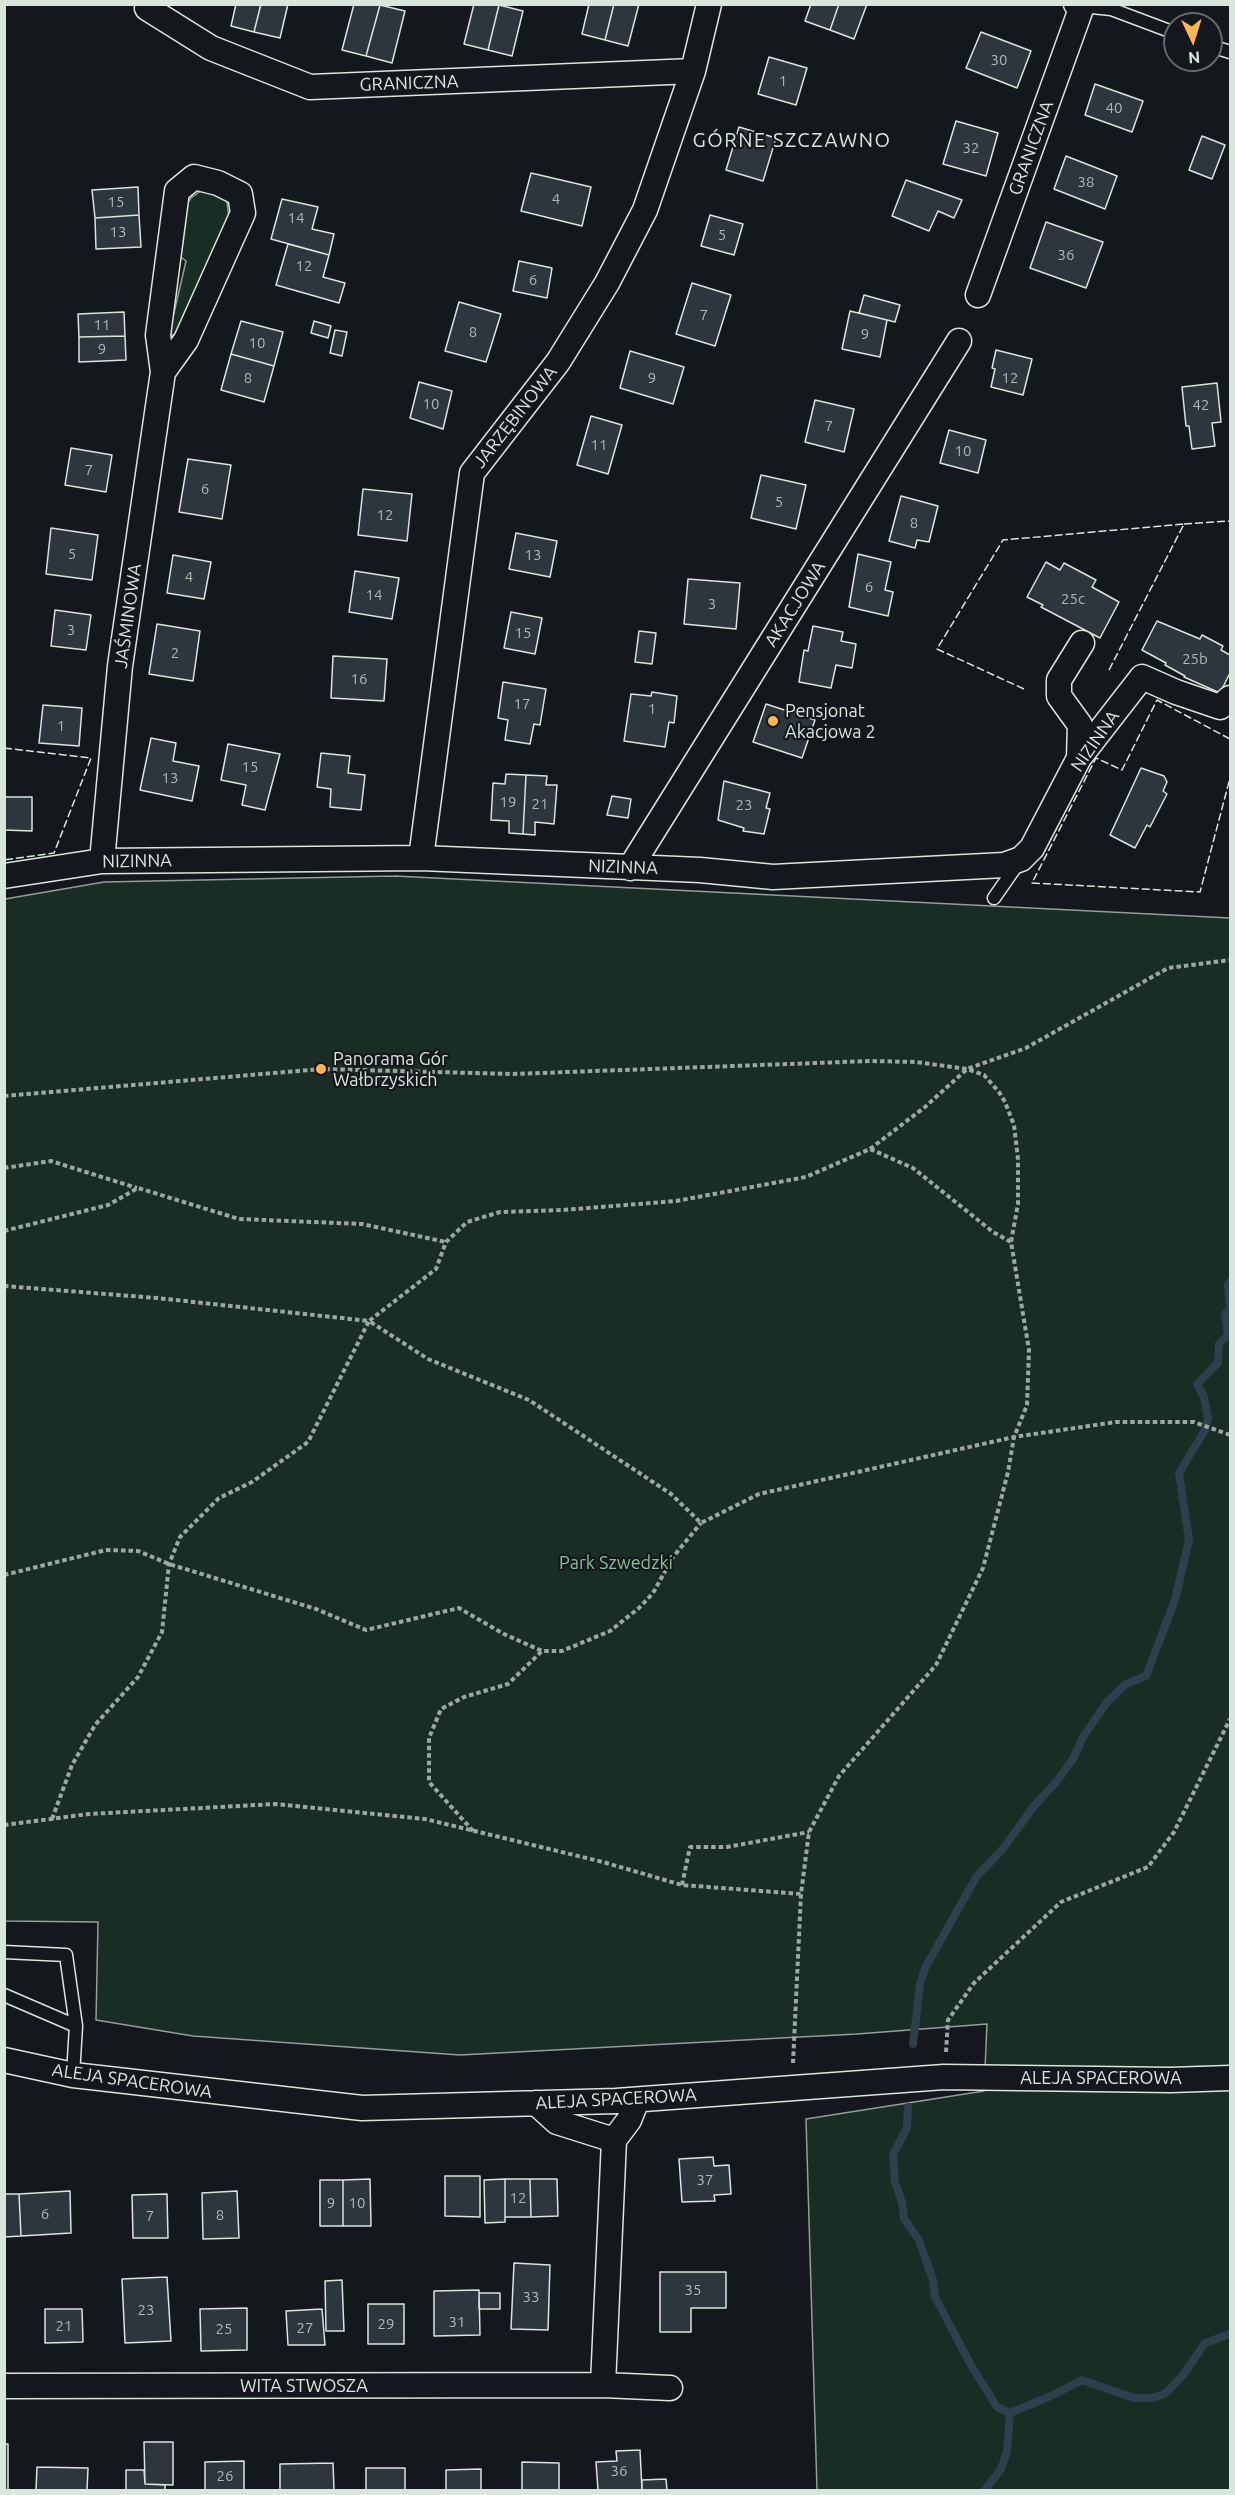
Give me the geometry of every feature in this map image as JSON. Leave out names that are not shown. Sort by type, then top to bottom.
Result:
[{"type":"street","name":"GRANICZNA","points":[[149,4],[147,8],[211,48],[310,87],[693,71]]},
{"type":"street","name":"JARZĘBINOWA","points":[[421,858],[472,473],[558,362],[607,283],[645,210],[693,71],[709,4]]},
{"type":"street","name":"GRANICZNA","points":[[978,295],[1080,5]]},
{"type":"street","name":"JAŚMINOWA","points":[[102,861],[120,666],[163,372],[158,335],[177,191],[194,177],[218,183],[240,194],[243,213],[186,340],[163,372]]},
{"type":"street","name":"AKACJOWA","points":[[630,868],[959,341]]},
{"type":"street","points":[[1079,758],[1080,726],[1059,696],[1059,680],[1082,644]]},
{"type":"street","name":"NIZINNA","points":[[4,876],[102,861],[421,858],[700,870],[773,877],[1004,865],[1021,859],[1032,848],[1079,758],[1142,677],[1220,707],[1230,698]]},
{"type":"street","name":"ALEJA SPACEROWA","points":[[4,2060],[73,2075],[362,2108],[637,2100],[944,2077],[1171,2080],[1230,2078]]},
{"type":"street","points":[[603,2385],[614,2140],[629,2120],[637,2100]]},
{"type":"street","points":[[537,2103],[557,2122],[614,2140]]},
{"type":"street","name":"WITA STWOSZA","points":[[4,2386],[603,2385],[670,2388]]},
{"type":"lane","points":[[1080,5],[1112,9],[1163,28]]},
{"type":"lane","points":[[994,898],[1021,859]]},
{"type":"lane","points":[[4,1952],[66,1955],[76,2026],[73,2075]]},
{"type":"lane","points":[[4,1995],[76,2026]]},
{"type":"path","points":[[52,1819],[72,1765],[95,1725],[138,1677],[162,1632],[169,1564],[180,1537],[219,1498],[252,1482],[308,1442],[369,1321],[436,1269],[446,1242],[468,1222],[500,1212],[563,1210],[676,1201],[806,1176],[870,1149],[925,1107],[967,1069],[1026,1048],[1168,968],[1230,960]]},
{"type":"path","points":[[4,1096],[321,1070],[513,1074],[872,1061],[916,1062],[967,1069],[984,1076],[999,1092],[1014,1125],[1018,1159],[1018,1204],[1011,1242],[1029,1350],[1027,1405],[1014,1437],[1008,1472],[982,1568],[936,1665],[839,1776],[809,1832],[801,1894],[792,2088]]},
{"type":"path","points":[[870,1149],[914,1168],[984,1226],[1011,1242]]},
{"type":"path","points":[[4,1168],[51,1161],[239,1219],[362,1224],[446,1242]]},
{"type":"path","points":[[4,1231],[108,1205],[138,1188]]},
{"type":"path","points":[[4,1286],[157,1298],[369,1321],[428,1359],[529,1400],[671,1494],[701,1523]]},
{"type":"path","points":[[4,1575],[106,1550],[138,1551],[169,1564],[316,1610],[366,1630],[459,1608],[504,1634],[542,1651],[562,1652],[610,1631],[639,1608],[653,1593],[673,1557],[701,1523],[759,1494],[1014,1437],[1116,1422],[1194,1422],[1230,1435]]},
{"type":"path","points":[[473,1831],[429,1782],[429,1738],[441,1709],[464,1697],[508,1684],[542,1651]]},
{"type":"path","points":[[944,2077],[948,2020],[974,1983],[1061,1902],[1148,1867],[1174,1832],[1230,1719]]},
{"type":"path","points":[[4,1825],[89,1814],[276,1804],[425,1820],[603,1862],[682,1885],[801,1894]]},
{"type":"path","points":[[682,1885],[690,1847],[727,1847],[809,1832]]},
{"type":"green space","points":[[202,190],[226,195],[229,218],[175,335],[171,335],[166,329],[166,321],[174,313],[186,261],[177,254],[185,207],[191,198]]},
{"type":"green space","name":"Park Szwedzki","points":[[395,876],[1230,918],[1230,2490],[817,2490],[806,2119],[984,2091],[987,2024],[857,2034],[460,2055],[193,2036],[96,2020],[98,1922],[5,1921],[5,899],[104,882]]},
{"type":"building","points":[[236,4],[261,4],[254,32],[231,26]]},
{"type":"building","points":[[261,4],[288,4],[280,38],[254,32]]},
{"type":"building","points":[[354,4],[380,5],[366,56],[342,50]]},
{"type":"building","points":[[474,4],[499,5],[488,50],[464,44]]},
{"type":"building","points":[[589,4],[614,4],[605,40],[582,34]]},
{"type":"building","points":[[614,4],[639,4],[628,46],[605,40]]},
{"type":"building","points":[[811,4],[839,4],[830,30],[805,21]]},
{"type":"building","points":[[839,4],[867,4],[854,39],[830,30]]},
{"type":"building","points":[[380,5],[405,11],[392,63],[366,56]]},
{"type":"building","points":[[499,5],[523,11],[512,56],[488,50]]},
{"type":"building","points":[[981,32],[1031,51],[1017,88],[966,68]]},
{"type":"building","points":[[769,57],[807,68],[796,105],[758,94]]},
{"type":"building","points":[[1095,84],[1143,101],[1132,132],[1085,115]]},
{"type":"building","points":[[956,121],[998,133],[986,176],[943,164]]},
{"type":"building","points":[[739,127],[776,138],[763,181],[726,170]]},
{"type":"building","points":[[1202,136],[1225,145],[1212,179],[1189,170]]},
{"type":"building","points":[[1066,156],[1117,176],[1105,209],[1054,189]]},
{"type":"building","points":[[531,173],[591,187],[582,226],[521,211]]},
{"type":"building","points":[[906,180],[962,200],[954,218],[938,211],[929,231],[892,216]]},
{"type":"building","points":[[138,187],[139,215],[95,218],[92,190]]},
{"type":"building","points":[[282,199],[318,207],[312,229],[334,234],[329,255],[271,239]]},
{"type":"building","points":[[139,215],[141,247],[96,249],[95,218]]},
{"type":"building","points":[[710,215],[743,224],[734,255],[701,246]]},
{"type":"building","points":[[1046,222],[1103,242],[1086,288],[1030,268]]},
{"type":"building","points":[[288,244],[329,255],[323,277],[345,283],[339,303],[276,285]]},
{"type":"building","points":[[519,261],[552,268],[547,298],[513,291]]},
{"type":"building","points":[[692,283],[731,295],[715,346],[676,334]]},
{"type":"building","points":[[864,295],[900,305],[895,322],[859,313]]},
{"type":"building","points":[[459,302],[501,314],[486,362],[445,351]]},
{"type":"building","points":[[850,311],[887,320],[880,357],[842,349]]},
{"type":"building","points":[[124,312],[125,336],[79,337],[78,314]]},
{"type":"building","points":[[241,321],[283,332],[274,366],[231,354]]},
{"type":"building","points":[[314,321],[331,326],[328,338],[311,333]]},
{"type":"building","points":[[335,330],[347,332],[342,356],[330,353]]},
{"type":"building","points":[[125,336],[126,360],[79,362],[79,337]]},
{"type":"building","points":[[996,350],[1032,359],[1023,395],[991,387]]},
{"type":"building","points":[[630,351],[684,367],[673,404],[620,388]]},
{"type":"building","points":[[231,354],[274,366],[264,402],[221,390]]},
{"type":"building","points":[[419,382],[452,391],[443,429],[410,418]]},
{"type":"building","points":[[1217,383],[1221,422],[1212,423],[1215,446],[1192,449],[1189,426],[1186,426],[1182,387]]},
{"type":"building","points":[[815,400],[854,409],[844,452],[805,442]]},
{"type":"building","points":[[591,416],[622,425],[608,474],[577,465]]},
{"type":"building","points":[[949,430],[986,440],[978,473],[940,463]]},
{"type":"building","points":[[71,448],[112,455],[106,492],[65,485]]},
{"type":"building","points":[[188,459],[231,465],[222,519],[179,512]]},
{"type":"building","points":[[761,475],[806,485],[796,529],[751,518]]},
{"type":"building","points":[[363,489],[412,494],[407,541],[358,535]]},
{"type":"building","points":[[901,496],[938,506],[929,542],[917,540],[915,548],[889,541]]},
{"type":"building","points":[[51,528],[98,535],[92,580],[46,574]]},
{"type":"building","points":[[516,533],[557,541],[550,577],[509,569]]},
{"type":"building","points":[[858,554],[891,562],[885,590],[893,592],[888,616],[849,607]]},
{"type":"building","points":[[173,555],[211,562],[204,599],[167,593]]},
{"type":"building","points":[[1046,562],[1060,570],[1064,563],[1096,580],[1092,587],[1119,602],[1100,638],[1041,607],[1043,605],[1027,597]]},
{"type":"building","points":[[355,571],[399,578],[392,619],[349,612]]},
{"type":"building","points":[[688,579],[740,583],[736,629],[684,624]]},
{"type":"building","points":[[55,610],[91,615],[86,650],[51,646]]},
{"type":"building","points":[[511,612],[542,618],[535,654],[504,648]]},
{"type":"building","points":[[1157,621],[1200,639],[1202,635],[1223,646],[1221,650],[1230,655],[1230,673],[1220,693],[1184,677],[1165,665],[1166,663],[1142,650]]},
{"type":"building","points":[[157,624],[200,631],[193,681],[149,674]]},
{"type":"building","points":[[813,626],[843,632],[841,641],[856,644],[852,668],[836,665],[831,688],[799,682],[804,650],[808,651]]},
{"type":"building","points":[[639,631],[656,633],[652,664],[635,662]]},
{"type":"building","points":[[333,656],[387,659],[384,701],[331,698]]},
{"type":"building","points":[[503,682],[546,689],[540,725],[534,724],[530,744],[505,740],[508,720],[498,718]]},
{"type":"building","points":[[652,692],[677,696],[674,723],[669,722],[665,747],[624,741],[631,694],[651,696]]},
{"type":"building","points":[[766,704],[815,720],[802,758],[753,742]]},
{"type":"building","points":[[43,705],[82,708],[79,746],[39,743]]},
{"type":"building","points":[[151,738],[176,743],[173,761],[199,766],[192,801],[140,790]]},
{"type":"building","points":[[228,744],[280,754],[265,810],[242,805],[246,785],[221,780]]},
{"type":"building","points":[[321,753],[350,756],[348,773],[365,775],[361,810],[330,807],[331,789],[317,787]]},
{"type":"building","points":[[1141,768],[1164,776],[1167,782],[1163,791],[1167,794],[1150,827],[1147,825],[1135,848],[1110,835]]},
{"type":"building","points":[[506,774],[526,775],[523,834],[509,833],[509,821],[491,820],[493,783],[505,784]]},
{"type":"building","points":[[526,775],[547,776],[546,785],[557,785],[554,824],[535,822],[535,835],[523,834]]},
{"type":"building","points":[[724,781],[770,793],[766,808],[770,809],[764,834],[743,831],[744,828],[718,820]]},
{"type":"building","points":[[612,796],[631,799],[628,818],[607,815]]},
{"type":"building","points":[[4,797],[32,797],[32,831],[4,830]]},
{"type":"building","points":[[713,2157],[714,2166],[729,2165],[731,2194],[714,2195],[715,2201],[682,2202],[679,2159]]},
{"type":"building","points":[[445,2176],[480,2176],[480,2217],[445,2216]]},
{"type":"building","points":[[370,2179],[371,2226],[343,2226],[343,2180]]},
{"type":"building","points":[[505,2179],[530,2179],[531,2217],[505,2217]]},
{"type":"building","points":[[505,2179],[505,2222],[485,2223],[484,2180]]},
{"type":"building","points":[[530,2179],[557,2179],[558,2216],[531,2217]]},
{"type":"building","points":[[320,2180],[343,2180],[343,2226],[320,2226]]},
{"type":"building","points":[[70,2191],[71,2233],[21,2236],[19,2194]]},
{"type":"building","points":[[237,2191],[239,2238],[203,2239],[202,2193]]},
{"type":"building","points":[[4,2194],[19,2194],[21,2236],[4,2237]]},
{"type":"building","points":[[167,2194],[168,2238],[133,2238],[132,2195]]},
{"type":"building","points":[[514,2263],[550,2265],[548,2330],[511,2329]]},
{"type":"building","points":[[660,2272],[726,2272],[726,2308],[691,2308],[691,2332],[660,2332]]},
{"type":"building","points":[[167,2277],[171,2341],[125,2343],[122,2279]]},
{"type":"building","points":[[342,2280],[344,2331],[326,2331],[325,2281]]},
{"type":"building","points":[[479,2290],[480,2335],[434,2336],[434,2291]]},
{"type":"building","points":[[479,2293],[500,2293],[500,2309],[479,2309]]},
{"type":"building","points":[[368,2304],[404,2304],[404,2344],[368,2344]]},
{"type":"building","points":[[247,2308],[247,2350],[201,2351],[200,2309]]},
{"type":"building","points":[[45,2309],[82,2309],[83,2342],[45,2343]]},
{"type":"building","points":[[322,2309],[325,2345],[288,2345],[286,2311]]},
{"type":"building","points":[[144,2442],[173,2442],[173,2485],[145,2484]]},
{"type":"building","points":[[4,2444],[8,2444],[8,2490],[4,2490]]},
{"type":"building","points":[[640,2450],[642,2490],[598,2490],[596,2462],[617,2461],[616,2451]]},
{"type":"building","points":[[244,2461],[244,2490],[205,2490],[205,2462]]},
{"type":"building","points":[[522,2462],[559,2463],[559,2490],[522,2490]]},
{"type":"building","points":[[333,2463],[334,2490],[280,2490],[280,2464]]},
{"type":"building","points":[[37,2467],[88,2468],[87,2490],[36,2490]]},
{"type":"building","points":[[366,2468],[405,2468],[405,2490],[366,2490]]},
{"type":"building","points":[[481,2469],[481,2490],[446,2490],[446,2470]]},
{"type":"building","points":[[126,2470],[144,2470],[145,2484],[165,2485],[165,2490],[126,2490]]},
{"type":"building","points":[[666,2479],[667,2490],[642,2490],[642,2480]]},
{"type":"waterway","points":[[913,2044],[920,1983],[926,1966],[977,1876],[1002,1850],[1034,1806],[1057,1781],[1107,1702],[1126,1684],[1146,1676],[1175,1600],[1189,1540],[1179,1473],[1205,1430],[1208,1418],[1204,1397],[1197,1384],[1218,1363],[1219,1344],[1228,1335],[1225,1314],[1230,1308],[1228,1285],[1230,1282]]},
{"type":"waterway","points":[[908,2107],[907,2128],[893,2154],[895,2182],[902,2202],[904,2219],[919,2240],[933,2280],[935,2297],[972,2367],[997,2407],[1010,2413]]},
{"type":"waterway","points":[[985,2490],[1001,2469],[1007,2452],[1010,2413],[1082,2380],[1134,2398],[1153,2398],[1166,2393],[1184,2374],[1205,2343],[1230,2334]]},
{"type":"fence","points":[[1184,524],[1230,521]]},
{"type":"fence","points":[[1024,689],[937,649],[1003,540],[1184,524],[1108,672]]},
{"type":"fence","points":[[1230,739],[1157,700],[1122,770],[1096,758],[1032,883],[1200,892],[1230,778]]},
{"type":"fence","points":[[4,748],[91,758],[54,853],[4,860]]},
{"type":"place","name":"Pensjonat Akacjowa 2","points":[[773,721]]},
{"type":"place","name":"Panorama Gór Wałbrzyskich","points":[[321,1069]]},
{"type":"district","name":"GÓRNE SZCZAWNO","points":[[792,140]]}]
